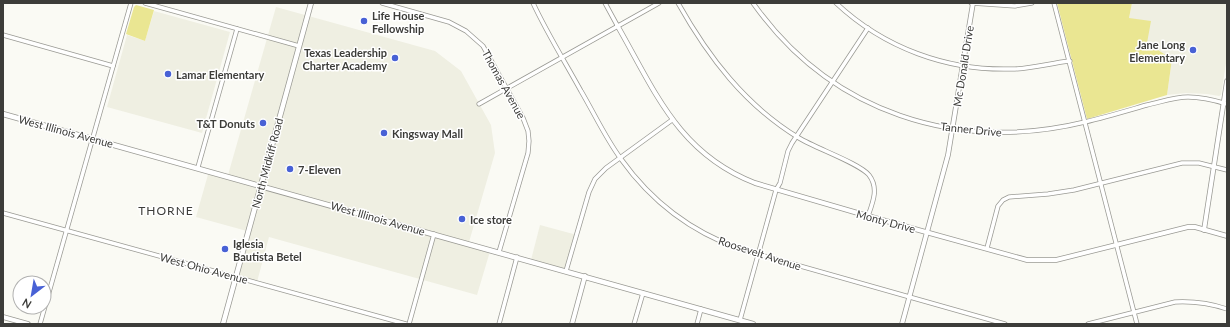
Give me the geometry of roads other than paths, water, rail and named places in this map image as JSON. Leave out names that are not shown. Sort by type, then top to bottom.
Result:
[{"type":"main road","name":"North Midkiff Road","points":[[223,324],[311,3]]},
{"type":"main road","name":"West Illinois Avenue","points":[[3,114],[198,167],[753,324]]},
{"type":"street","points":[[40,324],[131,3]]},
{"type":"street","points":[[145,3],[299,46]]},
{"type":"street","name":"Thomas Avenue","points":[[382,3],[449,22],[466,31],[483,46],[525,121],[528,132],[528,146],[499,252]]},
{"type":"street","name":"Roosevelt Avenue","points":[[533,3],[620,158],[646,190],[678,217],[713,238],[758,255],[1005,324]]},
{"type":"street","points":[[605,3],[617,25]]},
{"type":"street","points":[[479,104],[617,25],[659,3]]},
{"type":"street","points":[[678,3],[696,34],[722,70],[750,100],[773,120],[797,137],[868,174],[874,184],[875,192],[868,216]]},
{"type":"street","name":"Tanner Drive","points":[[753,3],[768,23],[787,43],[811,65],[832,81],[881,108],[911,119],[953,129],[977,132],[1017,132],[1054,128],[1085,122],[1179,98],[1201,98],[1225,103]]},
{"type":"street","points":[[836,3],[868,28],[893,43],[913,52],[946,62],[986,69],[1016,69],[1070,61]]},
{"type":"street","points":[[973,3],[1015,6],[1032,3]]},
{"type":"street","name":"Mc Donald Drive","points":[[902,324],[947,161],[973,3]]},
{"type":"street","points":[[1054,3],[1137,324]]},
{"type":"street","name":"Monty Drive","points":[[617,25],[672,120],[695,146],[718,164],[749,180],[776,190],[1027,260],[1056,260],[1117,246],[1186,227],[1195,227],[1227,236]]},
{"type":"street","points":[[740,320],[788,151],[830,88],[832,81],[868,28]]},
{"type":"street","points":[[198,167],[237,29]]},
{"type":"street","points":[[3,35],[113,66]]},
{"type":"street","points":[[1204,230],[1225,103],[1227,81]]},
{"type":"street","points":[[566,271],[591,186],[601,172],[672,120]]},
{"type":"street","points":[[987,248],[998,206],[1006,198],[1062,192],[1182,163],[1196,162],[1227,170]]},
{"type":"street","name":"West Ohio Avenue","points":[[3,213],[406,324]]},
{"type":"street","points":[[409,324],[434,234]]},
{"type":"street","points":[[498,324],[517,257]]},
{"type":"street","points":[[572,324],[585,276]]},
{"type":"street","points":[[634,324],[643,293]]},
{"type":"street","points":[[1088,324],[1175,302],[1203,302],[1227,309]]},
{"type":"street","points":[[696,324],[701,309]]},
{"type":"street","points":[[3,317],[28,324]]},
{"type":"place","name":"Life House Fellowship","points":[[364,21]]},
{"type":"place","name":"Jane Long Elementary","points":[[1193,50]]},
{"type":"place","name":"Texas Leadership Charter Academy","points":[[395,58]]},
{"type":"place","name":"Lamar Elementary","points":[[168,74]]},
{"type":"place","name":"T&T Donuts","points":[[263,123]]},
{"type":"place","name":"Kingsway Mall","points":[[384,133]]},
{"type":"place","name":"7-Eleven","points":[[290,169]]},
{"type":"place","name":"Ice store","points":[[462,219]]},
{"type":"place","name":"Iglesia Bautista Betel","points":[[225,249]]},
{"type":"district","name":"THORNE","points":[[166,210]]}]
